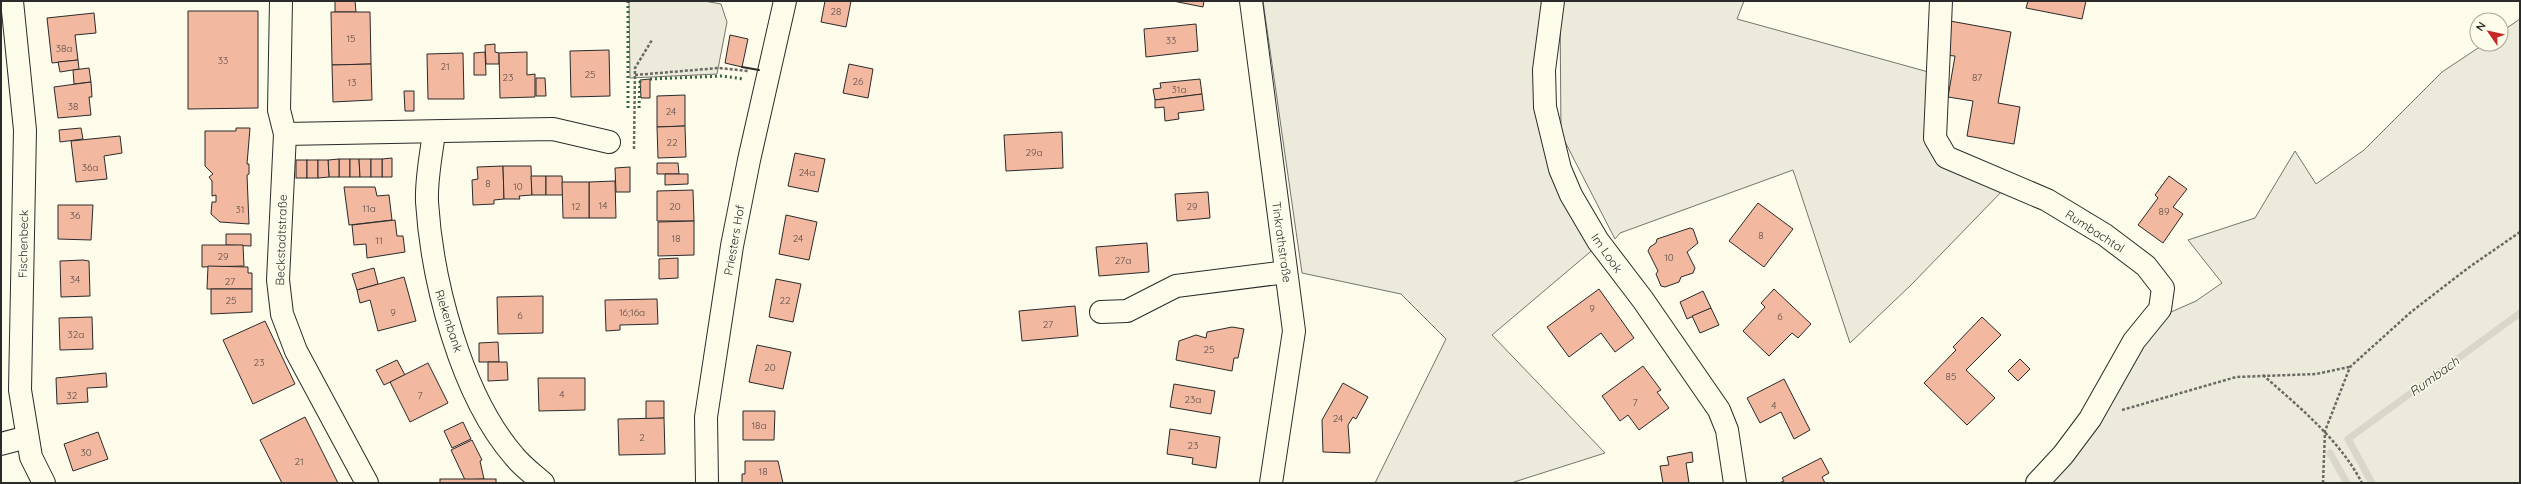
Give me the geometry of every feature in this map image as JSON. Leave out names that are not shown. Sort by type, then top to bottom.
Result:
[{"type":"street","name":"Fischenbeck","points":[[12,1],[25,130],[20,390],[31,457],[44,483]]},
{"type":"street","name":"Beckstadtstraße","points":[[281,1],[278,110],[285,134],[278,280],[282,314],[296,351],[367,483]]},
{"type":"street","name":"Priesters Hof","points":[[707,483],[706,417],[732,246],[749,160],[785,1]]},
{"type":"street","name":"Tinkrathstraße","points":[[1251,1],[1294,331],[1271,483]]},
{"type":"street","name":"Im Look","points":[[1553,1],[1545,63],[1545,92],[1552,141],[1560,169],[1571,195],[1598,241],[1643,300],[1719,410],[1727,430],[1735,483]]},
{"type":"street","name":"Rumbachtal","points":[[1941,1],[1935,138],[1946,157],[2047,200],[2092,227],[2146,266],[2163,288],[2160,309],[2134,341],[2090,419],[2063,455],[2037,483]]},
{"type":"street","points":[[285,134],[434,133],[553,129],[610,142]]},
{"type":"street","name":"Riekenbank","points":[[434,133],[427,201],[437,284],[468,377],[488,419],[514,456],[542,483]]},
{"type":"street","points":[[1101,312],[1127,311],[1176,286],[1286,272]]},
{"type":"street","points":[[1,444],[27,437]]},
{"type":"path","points":[[634,149],[635,68],[652,40]]},
{"type":"path","points":[[635,75],[719,68],[750,71]]},
{"type":"path","points":[[2323,483],[2324,431],[2350,367],[2411,312],[2468,268],[2520,232]]},
{"type":"path","points":[[2090,419],[2236,377],[2316,374],[2350,367]]},
{"type":"path","points":[[2263,375],[2324,431],[2350,461],[2362,483]]},
{"type":"shaded area","points":[[629,1],[704,1],[721,4],[727,22],[717,74],[630,78]]},
{"type":"shaded area","points":[[1263,1],[1549,1],[1539,110],[1596,247],[1492,335],[1605,453],[1511,483],[1375,483],[1446,339],[1401,294],[1302,273]]},
{"type":"shaded area","points":[[1562,1],[1744,1],[1737,19],[1932,73],[1932,144],[2008,185],[1911,285],[1850,343],[1793,170],[1620,233],[1615,239],[1561,134],[1560,9]]},
{"type":"shaded area","points":[[2520,19],[2520,483],[2047,483],[2112,394],[2162,316],[2196,301],[2222,283],[2188,240],[2255,218],[2295,151],[2316,184],[2364,150],[2442,72],[2472,52],[2509,52],[2509,27]]},
{"type":"building","points":[[335,1],[355,1],[356,12],[335,12]]},
{"type":"building","points":[[825,1],[851,1],[846,27],[821,22]]},
{"type":"building","points":[[1173,1],[1204,1],[1203,7]]},
{"type":"building","points":[[2028,1],[2086,1],[2082,19],[2026,8]]},
{"type":"building","points":[[188,11],[258,11],[258,108],[188,109]]},
{"type":"building","points":[[331,12],[370,12],[371,64],[332,65]]},
{"type":"building","points":[[94,13],[96,33],[75,35],[78,60],[52,63],[47,18]]},
{"type":"building","points":[[1950,21],[2011,32],[1998,103],[2020,107],[2014,144],[1967,136],[1973,101],[1948,97],[1955,56],[1944,55]]},
{"type":"building","points":[[1196,24],[1198,51],[1146,57],[1144,29]]},
{"type":"building","points":[[730,35],[748,39],[742,67],[725,63]]},
{"type":"building","points":[[495,44],[495,52],[499,53],[499,64],[486,64],[485,45]]},
{"type":"building","points":[[609,50],[610,96],[571,97],[570,51]]},
{"type":"building","points":[[485,52],[486,75],[474,75],[474,53]]},
{"type":"building","points":[[527,52],[527,75],[535,74],[535,97],[500,98],[499,53]]},
{"type":"building","points":[[463,53],[464,99],[428,99],[427,54]]},
{"type":"building","points":[[78,60],[79,69],[60,72],[58,62]]},
{"type":"building","points":[[371,64],[372,100],[333,102],[332,65]]},
{"type":"building","points":[[849,64],[873,69],[868,98],[843,93]]},
{"type":"building","points":[[89,68],[91,82],[74,84],[73,70]]},
{"type":"building","points":[[536,78],[545,78],[546,96],[536,96]]},
{"type":"building","points":[[650,79],[650,98],[641,98],[640,80]]},
{"type":"building","points":[[1200,79],[1202,94],[1155,100],[1153,89],[1161,88],[1160,83]]},
{"type":"building","points":[[91,82],[92,97],[89,97],[91,115],[58,118],[54,87]]},
{"type":"building","points":[[404,91],[414,91],[414,111],[405,111]]},
{"type":"building","points":[[1202,94],[1204,110],[1178,113],[1179,119],[1165,121],[1164,107],[1155,108],[1155,100]]},
{"type":"building","points":[[685,95],[685,126],[657,127],[657,96]]},
{"type":"building","points":[[685,126],[686,157],[658,158],[657,127]]},
{"type":"building","points":[[81,128],[83,139],[60,142],[59,130]]},
{"type":"building","points":[[236,128],[250,128],[247,164],[249,164],[249,174],[247,175],[249,224],[220,222],[211,214],[212,202],[216,202],[216,195],[212,196],[212,181],[209,177],[213,174],[205,166],[205,131],[236,131]]},
{"type":"building","points":[[1062,132],[1063,168],[1006,171],[1004,135]]},
{"type":"building","points":[[120,136],[122,153],[104,156],[107,179],[76,182],[71,141]]},
{"type":"building","points":[[795,153],[825,159],[818,192],[788,186]]},
{"type":"building","points":[[392,158],[392,177],[382,177],[382,159]]},
{"type":"building","points":[[339,159],[350,159],[350,177],[339,177]]},
{"type":"building","points":[[339,159],[339,177],[329,177],[328,160]]},
{"type":"building","points":[[350,159],[359,159],[360,177],[350,177]]},
{"type":"building","points":[[359,159],[371,159],[371,177],[360,177]]},
{"type":"building","points":[[371,159],[382,159],[382,177],[371,177]]},
{"type":"building","points":[[296,160],[307,160],[307,178],[296,178]]},
{"type":"building","points":[[307,160],[318,160],[318,178],[307,178]]},
{"type":"building","points":[[318,160],[328,160],[329,177],[318,178]]},
{"type":"building","points":[[657,163],[678,163],[679,174],[657,174]]},
{"type":"building","points":[[503,166],[504,199],[494,200],[494,204],[473,205],[472,180],[478,179],[477,167]]},
{"type":"building","points":[[503,166],[531,166],[532,195],[519,196],[520,199],[504,199]]},
{"type":"building","points":[[630,167],[630,192],[616,192],[615,168]]},
{"type":"building","points":[[665,174],[688,174],[688,184],[665,185]]},
{"type":"building","points":[[531,176],[546,176],[546,195],[532,195]]},
{"type":"building","points":[[546,176],[562,176],[563,195],[546,195]]},
{"type":"building","points":[[2169,176],[2187,189],[2173,207],[2183,214],[2163,243],[2138,225],[2158,198],[2155,195]]},
{"type":"building","points":[[615,181],[616,218],[589,218],[589,182]]},
{"type":"building","points":[[562,182],[589,182],[589,218],[563,218]]},
{"type":"building","points":[[344,187],[375,187],[377,196],[389,195],[392,220],[349,225]]},
{"type":"building","points":[[693,190],[694,221],[657,221],[657,191]]},
{"type":"building","points":[[1208,192],[1210,218],[1177,221],[1175,194]]},
{"type":"building","points":[[1758,203],[1793,229],[1764,267],[1729,241]]},
{"type":"building","points":[[58,205],[93,205],[91,240],[58,239]]},
{"type":"building","points":[[786,215],[817,222],[809,260],[779,254]]},
{"type":"building","points":[[395,220],[397,236],[403,236],[405,252],[367,258],[366,244],[354,245],[352,225]]},
{"type":"building","points":[[694,221],[694,255],[658,256],[658,222]]},
{"type":"building","points":[[1690,228],[1693,229],[1698,243],[1687,252],[1695,268],[1693,273],[1681,277],[1679,282],[1665,287],[1661,286],[1656,274],[1658,271],[1648,251],[1650,247],[1656,243],[1657,239]]},
{"type":"building","points":[[226,234],[251,234],[251,246],[226,245]]},
{"type":"building","points":[[1147,243],[1149,272],[1099,276],[1096,247]]},
{"type":"building","points":[[202,245],[243,245],[244,266],[202,267]]},
{"type":"building","points":[[678,258],[678,278],[659,279],[659,259]]},
{"type":"building","points":[[60,261],[89,261],[90,296],[61,297]]},
{"type":"building","points":[[208,266],[248,267],[248,273],[252,273],[252,289],[207,289]]},
{"type":"building","points":[[374,268],[378,284],[357,290],[352,274]]},
{"type":"building","points":[[404,277],[416,321],[378,331],[370,300],[360,303],[357,290]]},
{"type":"building","points":[[776,279],[801,284],[793,322],[769,317]]},
{"type":"building","points":[[211,289],[252,289],[252,312],[211,314]]},
{"type":"building","points":[[1599,289],[1634,338],[1615,352],[1601,333],[1569,357],[1547,327]]},
{"type":"building","points":[[1774,289],[1811,324],[1798,338],[1792,333],[1769,356],[1743,331],[1765,307],[1761,303]]},
{"type":"building","points":[[1703,291],[1711,308],[1687,319],[1680,302]]},
{"type":"building","points":[[543,296],[543,333],[498,334],[497,297]]},
{"type":"building","points":[[657,299],[658,324],[620,325],[620,330],[606,331],[605,300]]},
{"type":"building","points":[[1075,306],[1078,336],[1022,341],[1019,311]]},
{"type":"building","points":[[1711,308],[1719,325],[1700,333],[1692,316]]},
{"type":"building","points":[[92,317],[93,349],[60,350],[59,318]]},
{"type":"building","points":[[1982,317],[2001,335],[1966,370],[1995,398],[1967,425],[1924,383],[1956,350],[1953,347]]},
{"type":"building","points":[[265,321],[295,384],[253,404],[223,340]]},
{"type":"building","points":[[1232,327],[1244,329],[1238,358],[1234,358],[1232,371],[1176,360],[1179,341],[1196,335],[1206,338],[1207,332]]},
{"type":"building","points":[[498,342],[499,362],[479,362],[479,343]]},
{"type":"building","points":[[757,345],[791,352],[783,389],[749,382]]},
{"type":"building","points":[[2020,359],[2030,369],[2018,381],[2008,371]]},
{"type":"building","points":[[397,360],[405,375],[384,385],[376,370]]},
{"type":"building","points":[[488,362],[507,362],[508,380],[488,381]]},
{"type":"building","points":[[428,363],[448,403],[410,422],[390,382]]},
{"type":"building","points":[[1643,366],[1661,390],[1657,392],[1669,408],[1639,430],[1628,415],[1620,421],[1602,396]]},
{"type":"building","points":[[106,373],[107,387],[87,388],[88,402],[57,404],[56,378]]},
{"type":"building","points":[[538,378],[585,378],[585,410],[539,411]]},
{"type":"building","points":[[1784,379],[1810,430],[1794,439],[1781,412],[1760,423],[1747,398]]},
{"type":"building","points":[[1343,383],[1368,397],[1356,419],[1353,417],[1348,425],[1350,453],[1323,452],[1322,420]]},
{"type":"building","points":[[1174,384],[1215,391],[1211,414],[1170,407]]},
{"type":"building","points":[[646,401],[664,401],[664,418],[646,419]]},
{"type":"building","points":[[743,411],[775,411],[774,440],[743,440]]},
{"type":"building","points":[[305,417],[338,483],[282,483],[260,440]]},
{"type":"building","points":[[664,418],[665,454],[619,455],[618,419]]},
{"type":"building","points":[[463,422],[471,439],[452,448],[444,431]]},
{"type":"building","points":[[1170,429],[1220,437],[1216,468],[1192,464],[1193,458],[1167,454]]},
{"type":"building","points":[[98,432],[108,459],[73,471],[64,444]]},
{"type":"building","points":[[472,440],[482,460],[480,461],[484,479],[465,480],[451,450]]},
{"type":"building","points":[[1692,452],[1693,462],[1686,463],[1689,483],[1663,483],[1660,466],[1669,465],[1667,457]]},
{"type":"building","points":[[1821,458],[1829,473],[1822,477],[1825,483],[1779,483],[1784,481],[1782,478]]},
{"type":"building","points":[[745,461],[778,461],[783,483],[742,483],[742,474],[745,474]]},
{"type":"building","points":[[440,479],[496,479],[496,483],[440,483]]},
{"type":"waterway","name":"Rumbach","points":[[2372,483],[2348,439],[2520,313]]},
{"type":"waterway","name":"Rumbach","points":[[2330,453],[2347,483]]},
{"type":"hedge","points":[[628,1],[628,110]]},
{"type":"hedge","points":[[650,79],[722,76],[744,79]]},
{"type":"hedge","points":[[639,108],[640,80]]},
{"type":"wall","points":[[742,67],[759,70]]}]
